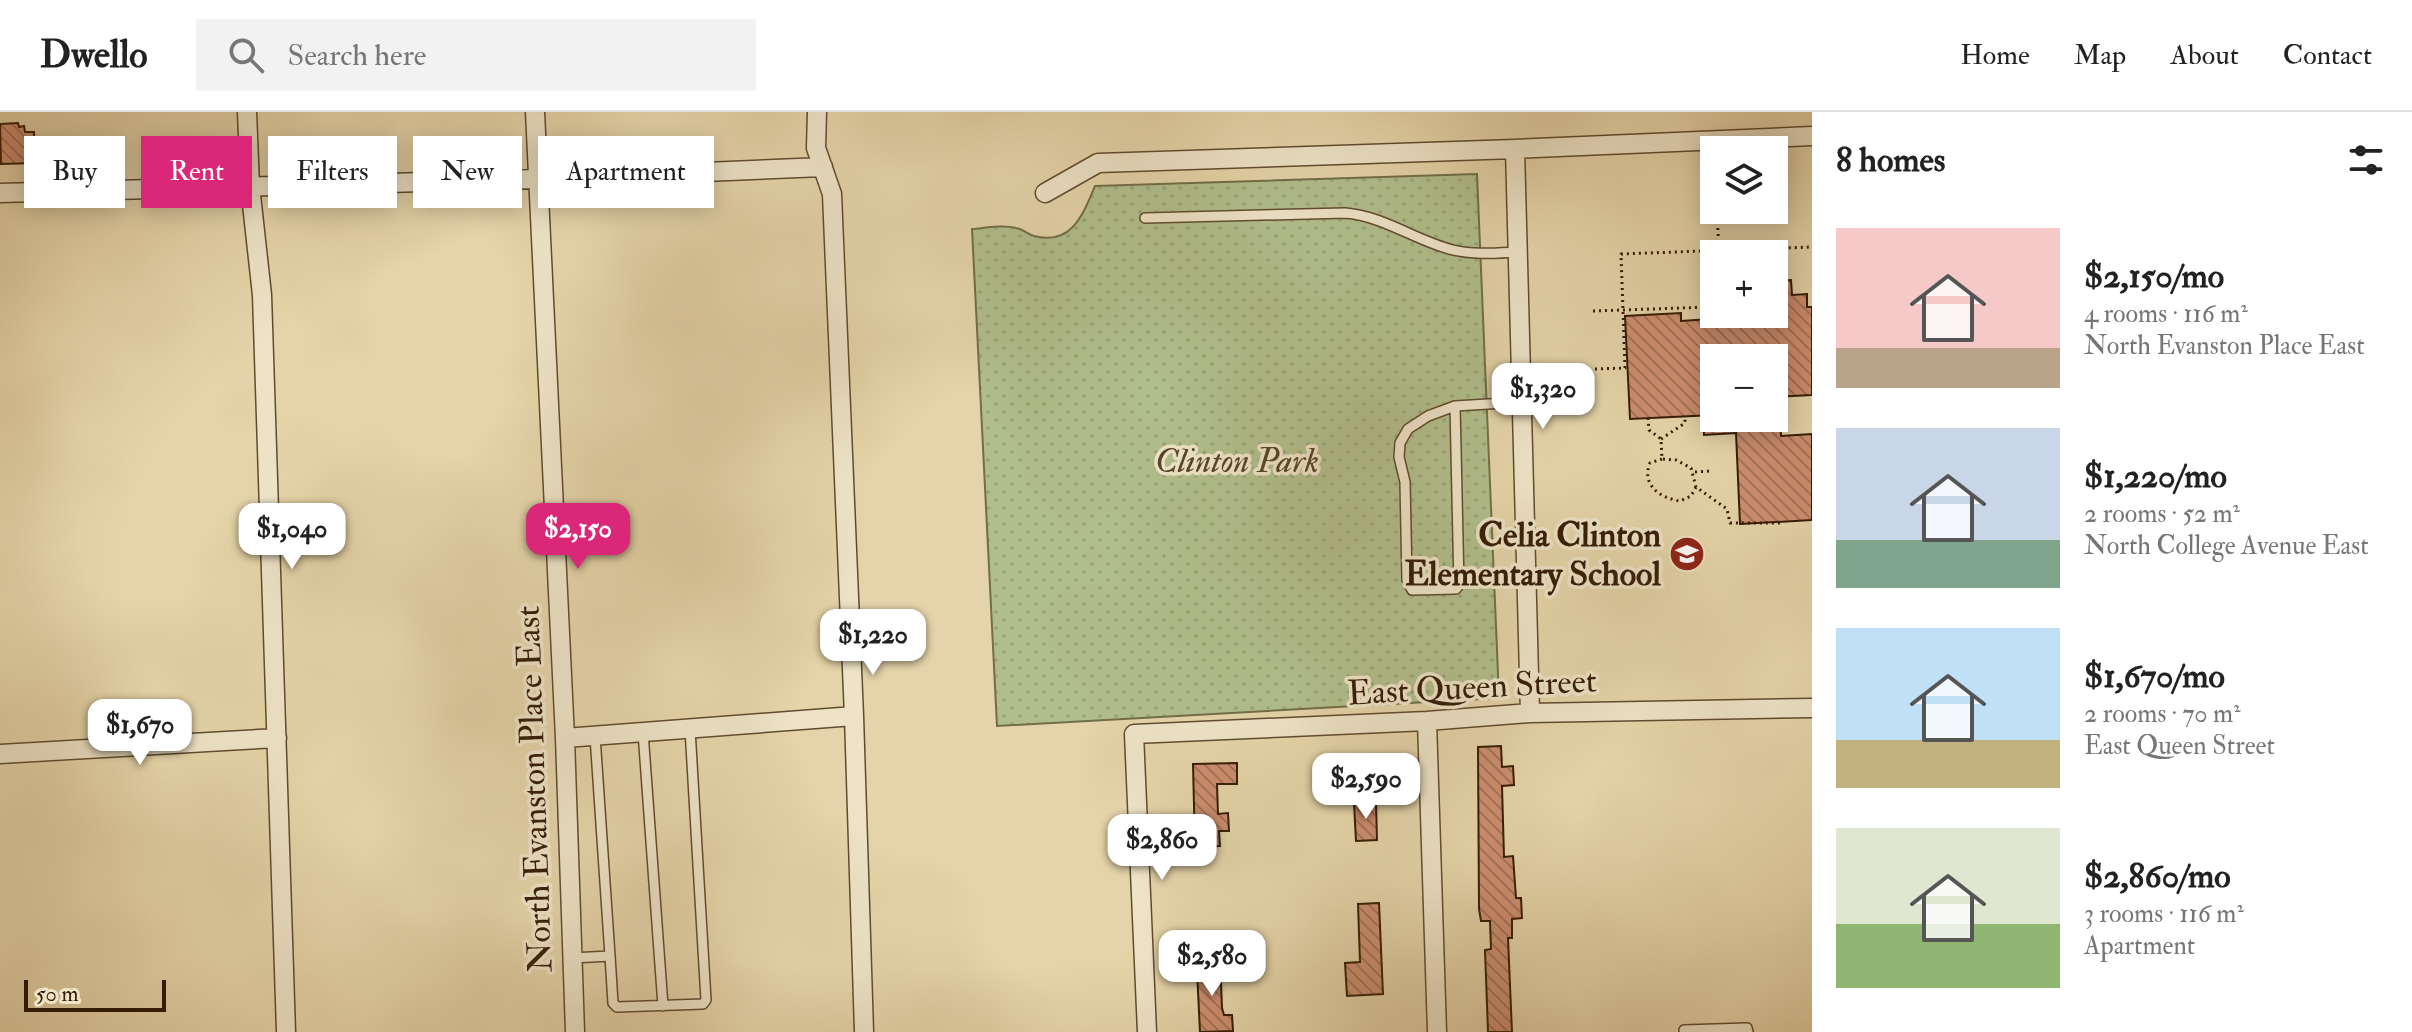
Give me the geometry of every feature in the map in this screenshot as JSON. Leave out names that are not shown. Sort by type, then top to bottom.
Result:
[{"type":"street","points":[[247,112],[248,136]]},
{"type":"street","name":"North Evanston Place East","points":[[535,112],[538,162]]},
{"type":"street","points":[[817,112],[816,148],[832,194],[864,1032]]},
{"type":"street","points":[[1045,193],[1098,163],[1812,136]]},
{"type":"street","points":[[1515,149],[1530,713]]},
{"type":"street","points":[[714,172],[823,167]]},
{"type":"street","points":[[252,186],[538,179]]},
{"type":"street","points":[[0,193],[141,189]]},
{"type":"street","points":[[252,204],[262,295],[286,1032]]},
{"type":"street","name":"North Evanston Place East","points":[[540,208],[575,1032]]},
{"type":"street","name":"East Queen Street","points":[[1147,1032],[1134,734],[1427,721],[1530,713],[1812,708]]},
{"type":"street","points":[[565,738],[854,716]]},
{"type":"street","points":[[1427,721],[1437,1032]]},
{"type":"street","points":[[0,754],[277,738]]},
{"type":"lane","points":[[1145,218],[1367,215],[1450,249],[1469,253],[1517,252]]},
{"type":"lane","points":[[1455,406],[1461,579],[1456,589],[1412,590],[1407,580],[1405,482],[1399,457],[1400,443],[1408,429],[1428,416],[1455,406],[1521,402]]},
{"type":"lane","points":[[595,736],[613,1003],[617,1007],[703,1004],[706,1000],[690,729]]},
{"type":"lane","points":[[643,732],[663,1006]]},
{"type":"lane","points":[[572,958],[610,956]]},
{"type":"lane","points":[[1684,1030],[1747,1028],[1748,1032]]},
{"type":"path","points":[[1788,248],[1812,247]]},
{"type":"path","points":[[1595,369],[1625,368],[1621,254],[1700,252]]},
{"type":"path","points":[[1593,311],[1700,307]]},
{"type":"path","points":[[1661,439],[1685,423],[1685,417]]},
{"type":"path","points":[[1648,418],[1649,430],[1661,439]]},
{"type":"path","points":[[1661,439],[1662,459]]},
{"type":"path","points":[[1694,472],[1696,487],[1691,496],[1680,501],[1657,492],[1647,479],[1650,463],[1662,459],[1681,462],[1694,472],[1711,471]]},
{"type":"path","points":[[1696,487],[1727,509],[1730,523],[1782,523]]},
{"type":"green space","name":"Clinton Park","points":[[1477,174],[1499,698],[997,726],[972,229],[1006,226],[1034,236],[1058,236],[1067,232],[1080,217],[1095,186]]},
{"type":"building","points":[[18,123],[19,127],[24,126],[25,132],[34,132],[34,136],[24,136],[24,163],[1,164],[0,124]]},
{"type":"building","points":[[1788,280],[1791,280],[1792,295],[1807,294],[1807,307],[1812,307],[1812,395],[1788,396],[1788,344],[1700,344],[1700,416],[1630,419],[1625,316],[1681,313],[1681,321],[1700,320],[1700,328],[1788,328]]},
{"type":"building","points":[[1704,432],[1781,432],[1781,436],[1812,434],[1812,520],[1740,524],[1736,433],[1704,435]]},
{"type":"building","points":[[1501,746],[1502,767],[1513,766],[1514,785],[1502,786],[1504,857],[1513,856],[1516,898],[1521,898],[1522,918],[1512,919],[1512,938],[1508,938],[1512,1032],[1488,1032],[1485,950],[1491,949],[1490,921],[1481,921],[1479,909],[1478,747]]},
{"type":"building","points":[[1237,763],[1237,784],[1217,784],[1218,814],[1228,813],[1229,831],[1219,831],[1220,846],[1195,847],[1193,764]]},
{"type":"building","points":[[1376,802],[1377,840],[1356,841],[1354,803]]},
{"type":"building","points":[[1379,903],[1383,994],[1347,996],[1345,963],[1360,962],[1358,904]]},
{"type":"building","points":[[1220,959],[1222,1008],[1224,1015],[1232,1015],[1233,1031],[1200,1032],[1199,960]]},
{"type":"place","name":"Celia Clinton Elementary School","points":[[1687,554]]}]
